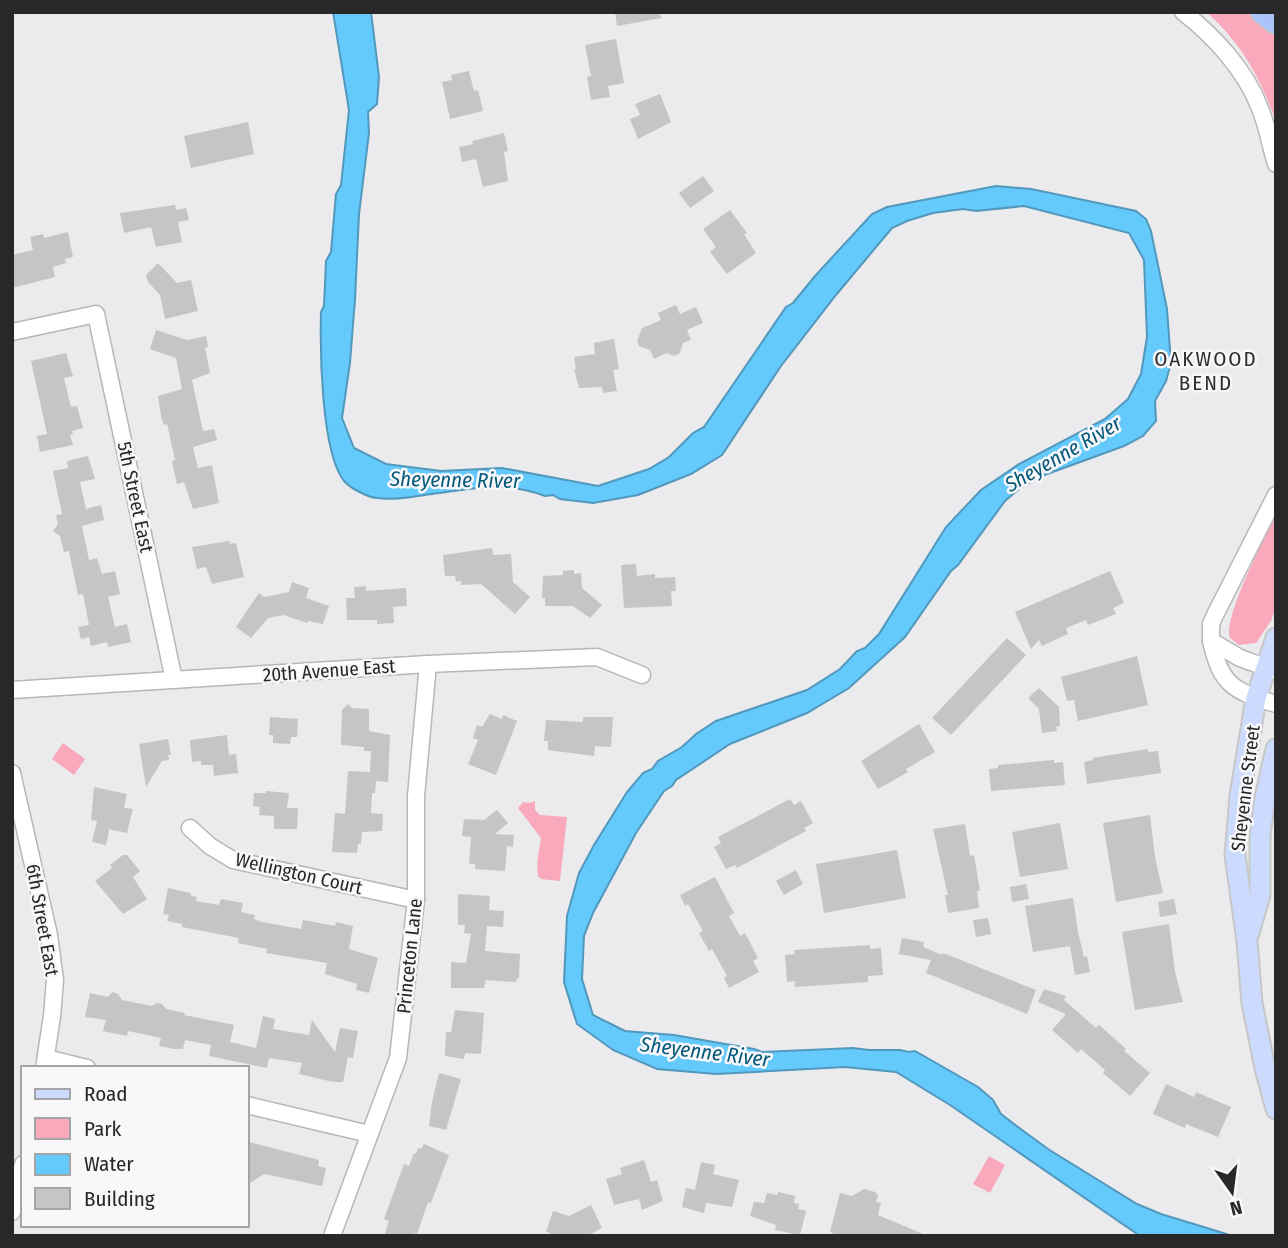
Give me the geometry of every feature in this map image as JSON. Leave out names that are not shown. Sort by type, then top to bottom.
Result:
[{"type":"highway","points":[[1263,12],[1276,22]]},
{"type":"main road","name":"Sheyenne Street","points":[[1276,638],[1271,669],[1256,698],[1240,796],[1235,855],[1247,941],[1252,1003],[1272,1065],[1276,1109]]},
{"type":"main road","name":"Sheyenne Street","points":[[1247,941],[1260,895],[1260,835],[1276,749]]},
{"type":"street","points":[[1183,12],[1230,58],[1248,84],[1259,107],[1276,164]]},
{"type":"street","name":"5th Street East","points":[[12,332],[96,314],[174,680]]},
{"type":"street","points":[[1276,495],[1211,624],[1211,641],[1217,667],[1231,685],[1256,698],[1276,704]]},
{"type":"street","points":[[1211,641],[1240,658],[1271,669]]},
{"type":"street","name":"20th Avenue East","points":[[12,690],[428,664],[597,657],[642,675]]},
{"type":"street","name":"Princeton Lane","points":[[332,1236],[398,1058],[416,900],[416,796],[428,664]]},
{"type":"street","name":"6th Street East","points":[[12,773],[49,934],[55,980],[45,1063]]},
{"type":"street","name":"Wellington Court","points":[[190,828],[210,846],[233,860],[416,900]]},
{"type":"street","points":[[45,1063],[70,1066]]},
{"type":"street","points":[[248,1105],[369,1134]]},
{"type":"street","points":[[12,1212],[21,1173]]},
{"type":"green space","points":[[1206,12],[1246,12],[1276,33],[1276,122],[1264,91],[1240,49]]},
{"type":"green space","points":[[1276,515],[1276,607],[1271,621],[1256,643],[1239,645],[1230,638],[1232,614]]},
{"type":"green space","points":[[63,743],[85,759],[74,775],[52,759]]},
{"type":"green space","points":[[535,801],[535,810],[540,815],[567,817],[560,881],[541,879],[538,876],[541,838],[518,808],[523,802]]},
{"type":"green space","points":[[989,1156],[1005,1165],[990,1193],[973,1184]]},
{"type":"water","name":"Sheyenne River","points":[[333,12],[371,12],[379,77],[377,104],[368,112],[369,133],[359,214],[350,363],[342,418],[354,448],[386,464],[441,471],[502,468],[598,486],[649,469],[669,457],[693,433],[704,427],[786,307],[793,303],[872,214],[887,207],[996,186],[1031,189],[1136,211],[1146,219],[1151,231],[1167,309],[1171,363],[1166,381],[1155,401],[1156,421],[1143,436],[1124,446],[1039,477],[1005,501],[905,637],[849,688],[807,713],[730,744],[664,791],[636,833],[593,913],[584,936],[582,979],[593,1015],[625,1031],[674,1035],[762,1052],[853,1048],[915,1051],[978,1087],[993,1100],[1001,1114],[1018,1127],[1048,1149],[1137,1204],[1233,1236],[1140,1236],[950,1105],[896,1072],[845,1067],[716,1074],[657,1069],[613,1050],[577,1024],[564,982],[567,916],[579,873],[627,792],[643,773],[716,721],[807,690],[840,669],[879,634],[946,527],[981,490],[1019,464],[1105,419],[1128,399],[1141,374],[1147,337],[1144,260],[1129,233],[1024,206],[933,213],[892,228],[781,366],[722,455],[691,474],[638,495],[593,503],[493,487],[400,498],[373,497],[347,484],[336,467],[323,400],[321,312],[324,306],[326,261],[331,252],[336,194],[341,185],[349,110]]},
{"type":"building","points":[[615,12],[660,12],[661,18],[617,26]]},
{"type":"building","points":[[616,39],[624,83],[608,86],[610,97],[591,100],[587,77],[591,76],[585,45]]},
{"type":"building","points":[[469,71],[474,91],[478,90],[483,111],[450,119],[442,82],[452,80],[451,75]]},
{"type":"building","points":[[660,94],[671,122],[638,139],[630,119],[640,115],[635,104]]},
{"type":"building","points":[[248,122],[254,154],[191,168],[184,136]]},
{"type":"building","points":[[504,133],[508,151],[504,152],[508,181],[483,187],[476,159],[462,162],[459,147]]},
{"type":"building","points":[[703,176],[714,191],[690,208],[679,193]]},
{"type":"building","points":[[175,205],[176,210],[186,208],[189,220],[178,222],[182,242],[156,247],[151,227],[124,233],[120,213]]},
{"type":"building","points":[[730,210],[747,233],[744,234],[756,253],[727,274],[710,252],[716,247],[703,229]]},
{"type":"building","points":[[68,232],[73,257],[65,259],[66,263],[53,267],[55,277],[12,288],[12,255],[33,250],[30,237],[43,234],[44,238]]},
{"type":"building","points":[[158,263],[177,283],[191,280],[198,311],[165,319],[160,295],[148,282],[146,275]]},
{"type":"building","points":[[676,305],[680,314],[696,307],[703,323],[687,330],[691,340],[683,343],[680,353],[674,356],[667,353],[654,359],[650,350],[639,346],[637,341],[642,328],[661,320],[658,313]]},
{"type":"building","points":[[156,330],[187,340],[206,336],[208,347],[205,348],[210,373],[192,380],[203,431],[214,429],[217,440],[193,447],[198,468],[212,465],[219,503],[193,509],[184,482],[177,484],[172,461],[175,460],[167,424],[164,425],[161,416],[158,396],[182,389],[176,358],[150,349]]},
{"type":"building","points":[[614,339],[619,369],[613,370],[617,391],[603,393],[602,387],[579,388],[574,357],[595,354],[594,343]]},
{"type":"building","points":[[66,353],[73,376],[64,378],[71,407],[77,406],[83,428],[72,431],[73,434],[70,435],[73,445],[40,452],[37,436],[47,434],[31,361]]},
{"type":"building","points":[[88,456],[95,479],[80,482],[86,509],[101,505],[104,520],[82,526],[89,560],[97,558],[102,574],[115,571],[120,594],[108,597],[115,627],[127,624],[131,642],[108,647],[107,642],[91,646],[89,637],[81,639],[78,627],[89,625],[83,594],[78,595],[69,551],[64,552],[60,536],[53,531],[58,524],[56,515],[62,514],[53,471],[68,468],[67,461]]},
{"type":"building","points":[[229,541],[230,544],[236,543],[244,577],[212,584],[206,567],[197,569],[192,547]]},
{"type":"building","points":[[492,548],[493,555],[511,554],[513,582],[530,597],[515,614],[481,584],[461,585],[461,581],[456,582],[455,576],[445,576],[443,555]]},
{"type":"building","points":[[636,564],[637,576],[655,574],[655,578],[675,577],[676,591],[671,591],[672,606],[624,608],[621,565]]},
{"type":"building","points":[[574,570],[574,574],[581,573],[582,588],[602,605],[590,618],[573,606],[545,606],[545,598],[542,598],[543,576],[563,575],[563,571]]},
{"type":"building","points":[[1110,571],[1124,603],[1113,608],[1116,614],[1088,625],[1086,620],[1066,628],[1068,634],[1042,646],[1039,640],[1031,649],[1015,612]]},
{"type":"building","points":[[292,582],[309,588],[306,598],[329,606],[323,624],[307,623],[284,615],[268,618],[251,638],[236,627],[259,593],[264,597],[289,592]]},
{"type":"building","points":[[366,586],[366,591],[406,588],[407,606],[393,607],[394,623],[347,620],[346,598],[355,598],[354,587]]},
{"type":"building","points":[[1007,638],[1026,655],[951,735],[932,718]]},
{"type":"building","points":[[1137,656],[1148,705],[1078,721],[1074,700],[1067,701],[1061,677]]},
{"type":"building","points":[[1039,688],[1059,707],[1060,726],[1056,727],[1057,731],[1042,733],[1039,709],[1028,698]]},
{"type":"building","points":[[348,704],[352,708],[369,709],[369,731],[390,735],[388,782],[376,781],[375,793],[372,793],[371,813],[383,814],[382,831],[362,832],[357,853],[332,852],[335,813],[345,814],[348,771],[370,772],[371,751],[364,751],[364,747],[341,745],[342,710]]},
{"type":"building","points":[[490,714],[502,719],[503,715],[517,721],[496,775],[468,764],[478,740],[473,738],[477,725],[482,727]]},
{"type":"building","points":[[270,717],[298,719],[297,737],[291,737],[290,744],[273,743],[273,735],[269,735]]},
{"type":"building","points":[[583,717],[613,717],[611,747],[595,746],[594,756],[548,750],[548,741],[544,741],[546,720],[583,722]]},
{"type":"building","points":[[919,724],[935,752],[878,789],[861,761]]},
{"type":"building","points":[[227,735],[229,755],[236,754],[238,773],[214,776],[213,765],[201,765],[201,761],[192,762],[190,740]]},
{"type":"building","points":[[168,739],[171,755],[168,755],[169,760],[162,761],[146,787],[139,744]]},
{"type":"building","points":[[1148,749],[1148,752],[1158,751],[1161,773],[1087,784],[1084,762],[1093,760],[1092,758]]},
{"type":"building","points":[[1054,760],[1054,763],[1063,762],[1065,785],[991,791],[989,769],[998,768],[998,765]]},
{"type":"building","points":[[94,787],[127,794],[124,808],[133,809],[127,833],[108,829],[106,845],[92,842],[97,821],[91,820]]},
{"type":"building","points":[[254,793],[289,793],[287,808],[298,808],[297,829],[274,829],[274,816],[259,815],[260,807],[253,806]]},
{"type":"building","points":[[790,799],[794,805],[801,801],[813,823],[804,828],[806,831],[737,868],[735,865],[726,869],[714,847],[721,843],[718,837]]},
{"type":"building","points":[[497,810],[508,823],[495,834],[514,835],[513,847],[507,846],[505,871],[475,869],[475,864],[469,864],[471,837],[462,836],[464,819],[484,820]]},
{"type":"building","points":[[1150,815],[1163,893],[1116,902],[1103,823]]},
{"type":"building","points":[[1060,823],[1068,869],[1020,877],[1012,832]]},
{"type":"building","points":[[965,824],[970,856],[974,855],[980,891],[977,891],[979,908],[948,913],[945,895],[948,895],[933,829]]},
{"type":"building","points":[[897,850],[906,898],[824,913],[816,864]]},
{"type":"building","points":[[123,855],[127,855],[140,871],[133,877],[147,899],[123,914],[95,881]]},
{"type":"building","points":[[796,870],[803,884],[784,895],[776,881]]},
{"type":"building","points":[[715,877],[734,913],[729,916],[740,936],[745,933],[758,958],[753,961],[759,972],[729,988],[724,978],[727,976],[712,949],[709,951],[699,933],[703,931],[680,895]]},
{"type":"building","points":[[1026,884],[1029,899],[1012,902],[1010,887]]},
{"type":"building","points":[[168,888],[191,893],[191,896],[197,897],[196,901],[219,905],[221,899],[243,903],[241,912],[255,915],[254,919],[262,922],[301,929],[303,920],[335,926],[336,922],[353,926],[349,949],[378,958],[369,993],[356,990],[357,984],[325,974],[327,963],[266,953],[267,949],[238,943],[239,938],[182,927],[182,924],[167,921],[169,915],[163,914]]},
{"type":"building","points":[[458,894],[490,896],[489,910],[504,911],[503,927],[487,926],[485,951],[520,954],[519,977],[515,982],[486,980],[484,988],[451,988],[451,962],[466,963],[471,934],[464,933],[465,925],[458,925]]},
{"type":"building","points":[[1073,898],[1078,932],[1090,972],[1075,975],[1070,946],[1033,952],[1025,906]]},
{"type":"building","points":[[1174,899],[1177,914],[1160,917],[1158,902]]},
{"type":"building","points":[[988,918],[991,934],[976,937],[973,920]]},
{"type":"building","points":[[1169,924],[1175,972],[1183,1002],[1135,1010],[1122,932]]},
{"type":"building","points":[[902,938],[924,942],[923,947],[1036,990],[1027,1014],[926,973],[931,960],[899,954]]},
{"type":"building","points":[[870,945],[870,949],[881,948],[883,975],[868,976],[868,982],[795,987],[795,981],[787,982],[785,955],[795,954],[794,950]]},
{"type":"building","points":[[1044,989],[1066,996],[1064,1000],[1096,1028],[1099,1025],[1150,1073],[1130,1096],[1081,1049],[1078,1053],[1052,1030],[1066,1014],[1038,1002]]},
{"type":"building","points":[[113,992],[122,1000],[152,1006],[162,1004],[166,1009],[185,1013],[184,1015],[234,1025],[230,1042],[256,1048],[263,1016],[275,1019],[273,1029],[309,1035],[312,1020],[335,1052],[340,1028],[358,1031],[353,1058],[348,1057],[343,1082],[333,1082],[299,1074],[302,1063],[269,1058],[267,1068],[209,1056],[211,1045],[185,1040],[183,1049],[174,1049],[159,1046],[161,1038],[128,1031],[127,1036],[103,1031],[106,1020],[85,1017],[90,993],[107,997]]},
{"type":"building","points":[[455,1010],[484,1013],[481,1054],[465,1053],[464,1059],[445,1056],[446,1032],[451,1032]]},
{"type":"building","points":[[439,1073],[461,1079],[446,1130],[429,1126]]},
{"type":"building","points":[[1166,1084],[1194,1097],[1196,1092],[1231,1107],[1218,1137],[1186,1124],[1185,1128],[1153,1114]]},
{"type":"building","points":[[249,1142],[319,1160],[318,1166],[326,1168],[322,1186],[264,1174],[248,1184]]},
{"type":"building","points":[[424,1144],[449,1155],[431,1203],[428,1202],[417,1234],[384,1236],[389,1221],[384,1219],[404,1164],[409,1166],[414,1153]]},
{"type":"building","points":[[644,1160],[651,1182],[657,1180],[663,1201],[642,1210],[639,1199],[614,1205],[606,1179],[622,1174],[620,1168]]},
{"type":"building","points":[[701,1162],[715,1165],[713,1174],[739,1180],[732,1207],[706,1203],[704,1213],[682,1207],[686,1188],[695,1190]]},
{"type":"building","points":[[864,1189],[875,1192],[878,1196],[876,1202],[881,1203],[878,1215],[928,1236],[832,1236],[833,1233],[830,1232],[840,1193],[852,1196]]},
{"type":"building","points":[[778,1192],[795,1196],[794,1203],[799,1204],[798,1209],[806,1211],[800,1235],[775,1230],[776,1225],[750,1216],[754,1202],[764,1203],[767,1193],[777,1195]]},
{"type":"building","points":[[591,1205],[602,1228],[587,1236],[549,1236],[550,1233],[546,1232],[553,1211],[569,1216]]},
{"type":"district","name":"OAKWOOD BEND","points":[[1206,371]]}]
